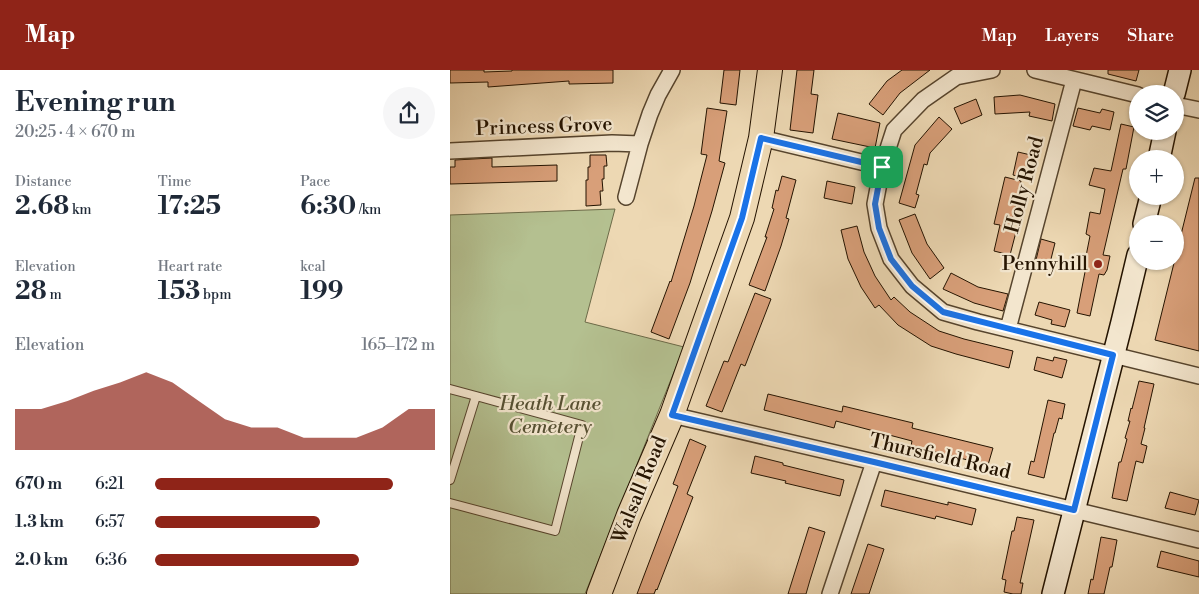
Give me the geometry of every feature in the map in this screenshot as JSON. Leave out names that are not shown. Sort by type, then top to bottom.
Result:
[{"type":"main road","name":"Walsall Road","points":[[599,594],[672,415],[742,218],[761,138],[770,70]]},
{"type":"street","name":"Princess Grove","points":[[626,197],[650,114],[672,70]]},
{"type":"street","points":[[992,70],[956,77],[923,100],[894,130],[882,167],[875,204],[879,228],[891,259],[912,286],[943,312],[1199,376]]},
{"type":"street","points":[[1035,70],[1129,93]]},
{"type":"street","points":[[1176,85],[1180,70]]},
{"type":"street","name":"Holly Road","points":[[1008,329],[1074,80]]},
{"type":"street","points":[[1184,107],[1199,110]]},
{"type":"street","points":[[761,138],[882,167]]},
{"type":"street","name":"Princess Grove","points":[[450,151],[612,143],[640,144]]},
{"type":"street","points":[[1053,594],[1134,270]]},
{"type":"street","name":"Thursfield Road","points":[[672,415],[1199,540]]},
{"type":"street","points":[[830,594],[874,462]]},
{"type":"lane","points":[[450,389],[582,426],[555,531],[450,503]]},
{"type":"lane","points":[[450,480],[476,396]]},
{"type":"green space","name":"Heath Lane Cemetery","points":[[615,209],[585,322],[684,347],[585,594],[450,594],[450,215]]},
{"type":"building","points":[[450,70],[484,70],[484,72],[512,70],[613,70],[613,83],[569,84],[569,81],[488,87],[488,82],[450,83]]},
{"type":"building","points":[[724,70],[740,70],[736,105],[720,103]]},
{"type":"building","points":[[797,70],[814,70],[811,94],[818,95],[813,133],[790,130]]},
{"type":"building","points":[[902,70],[930,70],[900,93],[883,115],[869,104],[887,81]]},
{"type":"building","points":[[1108,70],[1139,70],[1136,81],[1108,74]]},
{"type":"building","points":[[1020,95],[1055,104],[1052,121],[1029,116],[1030,112],[995,114],[994,97]]},
{"type":"building","points":[[976,99],[982,115],[961,124],[954,108]]},
{"type":"building","points":[[707,108],[727,111],[719,161],[725,163],[690,283],[669,339],[651,332],[671,282],[707,155],[701,154]]},
{"type":"building","points":[[1078,108],[1100,113],[1102,109],[1114,112],[1110,130],[1092,126],[1090,130],[1073,126]]},
{"type":"building","points":[[838,113],[880,123],[875,148],[832,139]]},
{"type":"building","points":[[939,117],[952,129],[930,153],[927,165],[924,164],[916,194],[919,195],[915,208],[899,203],[915,145]]},
{"type":"building","points":[[1121,124],[1129,126],[1129,140],[1132,140],[1126,169],[1123,169],[1103,255],[1110,256],[1104,275],[1099,274],[1090,316],[1077,313],[1090,236],[1086,234],[1090,212],[1100,214],[1105,189],[1089,185],[1094,168],[1111,171]]},
{"type":"building","points":[[1018,152],[1035,156],[1030,179],[1013,175]]},
{"type":"building","points":[[590,155],[606,155],[607,166],[604,166],[604,179],[602,179],[603,191],[600,191],[601,205],[586,206],[586,180],[588,180]]},
{"type":"building","points":[[492,158],[492,167],[557,165],[557,181],[450,184],[450,167],[455,167],[455,160]]},
{"type":"building","points":[[782,176],[796,180],[786,218],[789,219],[765,291],[749,285],[767,237],[765,237],[774,209],[772,208],[776,190],[778,191]]},
{"type":"building","points":[[1005,177],[1021,181],[1010,231],[1016,232],[1010,255],[994,251],[1000,225],[994,224]]},
{"type":"building","points":[[1195,178],[1199,178],[1199,351],[1155,340],[1172,270],[1184,270],[1184,223]]},
{"type":"building","points":[[827,181],[855,187],[852,204],[824,198]]},
{"type":"building","points":[[915,214],[927,244],[944,268],[930,279],[912,253],[899,220]]},
{"type":"building","points":[[857,226],[864,252],[875,276],[891,300],[894,297],[910,312],[939,331],[1013,351],[1009,368],[931,346],[898,325],[879,305],[875,308],[861,287],[848,259],[841,230]]},
{"type":"building","points":[[1041,239],[1055,243],[1050,263],[1036,260]]},
{"type":"building","points":[[951,273],[978,287],[1008,294],[1003,311],[974,303],[943,289]]},
{"type":"building","points":[[755,293],[771,299],[745,366],[741,364],[722,412],[706,406],[724,361],[728,362]]},
{"type":"building","points":[[1039,302],[1070,310],[1065,327],[1051,324],[1052,320],[1035,315]]},
{"type":"building","points":[[1037,357],[1053,361],[1054,357],[1067,360],[1062,378],[1034,370]]},
{"type":"building","points":[[1139,381],[1154,384],[1141,444],[1147,446],[1143,463],[1136,461],[1127,501],[1112,498],[1119,462],[1121,462],[1127,439],[1125,438],[1130,421],[1128,421],[1131,408]]},
{"type":"building","points":[[768,394],[842,412],[843,406],[913,423],[912,428],[993,448],[988,465],[911,446],[912,441],[836,421],[834,428],[764,410]]},
{"type":"building","points":[[1048,400],[1065,404],[1062,419],[1059,418],[1054,433],[1044,478],[1028,474],[1031,461],[1034,462]]},
{"type":"building","points":[[690,439],[706,446],[687,494],[693,497],[657,590],[654,594],[637,594],[678,486],[673,484]]},
{"type":"building","points":[[755,456],[844,480],[840,496],[751,473]]},
{"type":"building","points":[[885,490],[948,505],[948,502],[976,509],[972,525],[936,516],[935,519],[881,506]]},
{"type":"building","points":[[1170,492],[1199,500],[1195,515],[1165,508]]},
{"type":"building","points":[[1017,517],[1034,520],[1020,583],[1023,583],[1021,594],[1013,594],[1004,592],[1006,580],[1002,579],[1012,531],[1014,531]]},
{"type":"building","points":[[809,527],[825,532],[806,594],[788,594]]},
{"type":"building","points":[[1101,537],[1117,540],[1112,567],[1110,567],[1104,594],[1088,594],[1091,579],[1093,580]]},
{"type":"building","points":[[868,544],[884,549],[869,594],[851,594]]},
{"type":"building","points":[[1161,551],[1199,561],[1199,577],[1157,567]]},
{"type":"place","name":"Pennyhill","points":[[1098,264]]},
{"type":"route","points":[[761,138],[882,167],[875,204],[879,228],[891,259],[912,286],[943,312],[1113,355],[1074,510],[672,415],[742,218],[761,138]]}]
